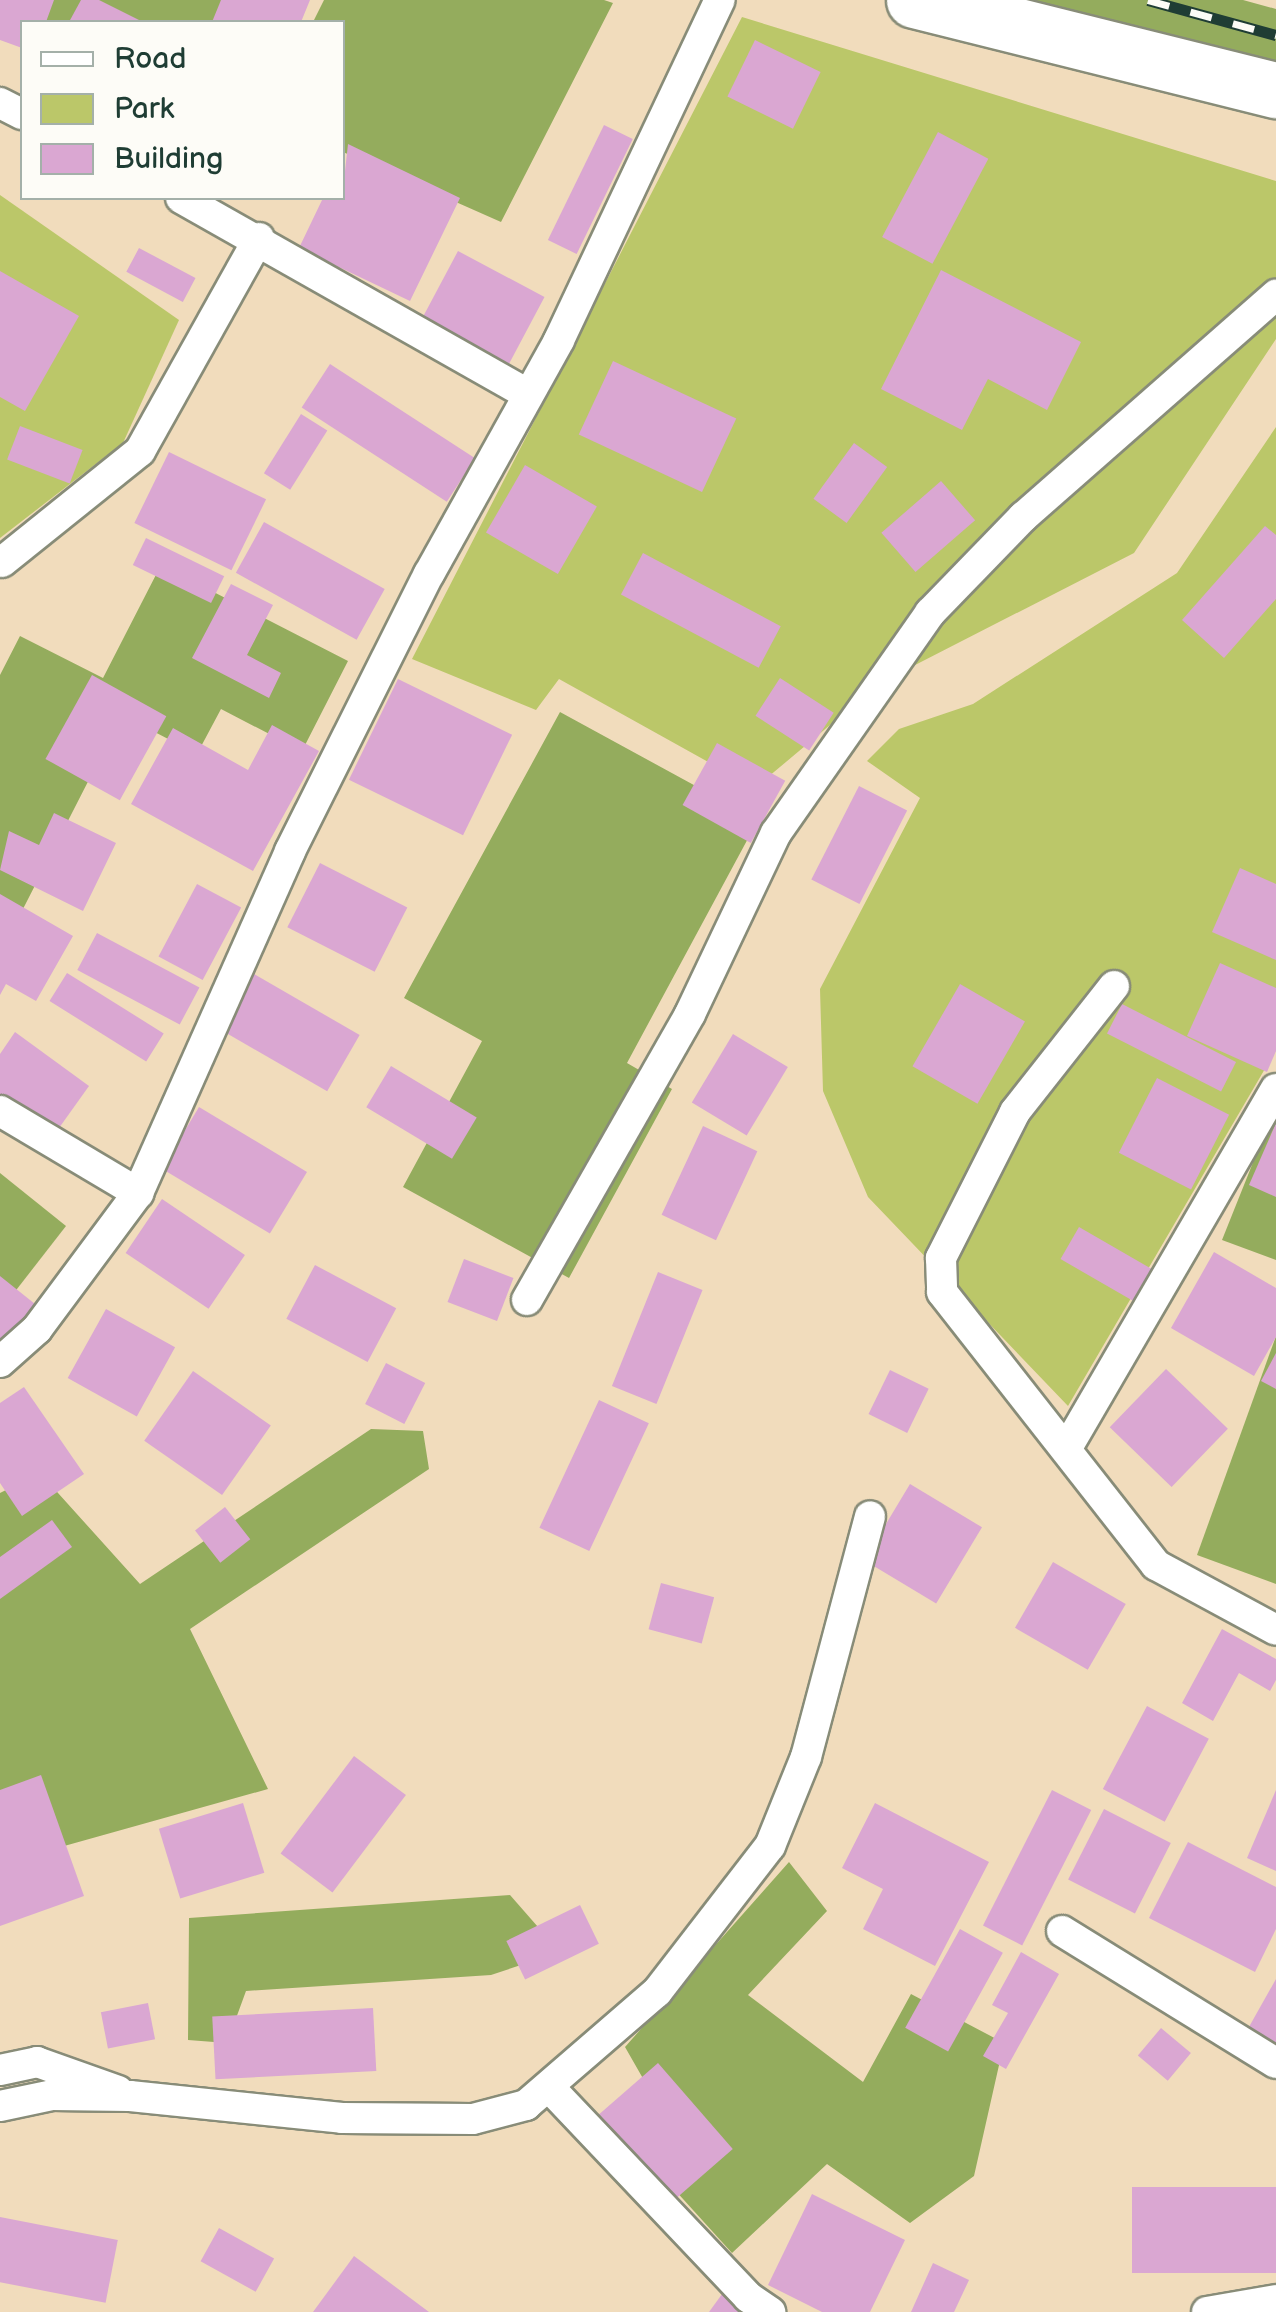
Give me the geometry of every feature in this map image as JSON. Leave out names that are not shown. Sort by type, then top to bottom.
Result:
[{"type":"street","points":[[914,0],[1276,90]]},
{"type":"lane","points":[[0,1362],[37,1329],[138,1192],[290,851],[528,394],[720,0]]},
{"type":"lane","points":[[185,200],[259,238],[528,394]]},
{"type":"lane","points":[[2,562],[140,451],[259,238]]},
{"type":"lane","points":[[527,1300],[690,1014],[776,834],[908,643],[1023,517],[1276,295]]},
{"type":"lane","points":[[1114,986],[1015,1112],[940,1258],[942,1292],[955,1316],[1068,1446],[1156,1565],[1276,1630]]},
{"type":"lane","points":[[1068,1446],[1276,1089]]},
{"type":"lane","points":[[0,1110],[138,1192]]},
{"type":"lane","points":[[0,2106],[52,2095],[130,2096],[342,2118],[473,2119],[526,2105],[657,1992],[770,1846],[806,1757],[870,1516]]},
{"type":"lane","points":[[1062,1931],[1276,2063]]},
{"type":"lane","points":[[0,2070],[37,2062],[130,2096]]},
{"type":"lane","points":[[549,2087],[748,2297],[770,2312]]},
{"type":"lane","points":[[1207,2312],[1276,2300]]},
{"type":"green space","points":[[43,0],[274,0],[274,20],[43,20]]},
{"type":"green space","points":[[324,0],[613,3],[501,222],[345,153],[345,20],[314,20]]},
{"type":"green space","points":[[1031,0],[1243,0],[1276,9],[1276,71]]},
{"type":"green space","points":[[742,17],[1276,181],[1276,339],[1134,553],[880,683],[755,788],[559,679],[536,710],[412,659]]},
{"type":"green space","points":[[0,195],[179,320],[123,443],[0,538]]},
{"type":"green space","points":[[1276,427],[1276,1050],[1068,1406],[868,1197],[823,1091],[820,989],[920,798],[867,761],[899,729],[973,704],[1177,573]]},
{"type":"green space","points":[[161,565],[348,661],[302,751],[221,709],[197,754],[122,715],[0,954],[0,675],[20,636],[103,678]]},
{"type":"green space","points":[[560,712],[758,820],[627,1063],[672,1089],[569,1278],[403,1187],[482,1041],[404,998]]},
{"type":"green space","points":[[1276,1105],[1276,1260],[1222,1240]]},
{"type":"green space","points":[[0,1173],[66,1226],[3,1307],[0,1304]]},
{"type":"green space","points":[[1276,1336],[1276,1584],[1197,1555]]},
{"type":"green space","points":[[371,1429],[423,1431],[429,1469],[190,1629],[268,1789],[0,1864],[0,1493],[40,1473],[140,1584]]},
{"type":"green space","points":[[789,1862],[827,1911],[748,1995],[863,2082],[911,1994],[1004,2043],[974,2176],[910,2223],[827,2164],[732,2253],[615,2124],[653,2096],[625,2047]]},
{"type":"green space","points":[[510,1895],[545,1935],[539,1959],[491,1975],[246,1991],[227,2043],[188,2040],[189,1918]]},
{"type":"building","points":[[0,0],[54,0],[47,20],[20,20],[20,47],[0,40]]},
{"type":"building","points":[[81,0],[99,0],[139,20],[70,20]]},
{"type":"building","points":[[221,0],[310,0],[302,20],[213,20]]},
{"type":"building","points":[[755,40],[821,72],[793,129],[727,97]]},
{"type":"building","points":[[604,125],[633,139],[577,254],[548,240]]},
{"type":"building","points":[[938,132],[988,159],[932,264],[882,237]]},
{"type":"building","points":[[348,144],[460,198],[410,301],[299,248],[322,200],[345,200]]},
{"type":"building","points":[[139,248],[196,278],[183,302],[126,272]]},
{"type":"building","points":[[458,251],[545,297],[503,376],[416,330]]},
{"type":"building","points":[[941,270],[1081,342],[1047,410],[988,379],[962,430],[881,389]]},
{"type":"building","points":[[0,271],[79,316],[25,411],[0,397]]},
{"type":"building","points":[[613,361],[736,418],[702,492],[579,434]]},
{"type":"building","points":[[330,364],[475,458],[447,502],[302,408]]},
{"type":"building","points":[[301,414],[327,430],[290,490],[264,473]]},
{"type":"building","points":[[20,426],[83,450],[70,484],[7,460]]},
{"type":"building","points":[[854,443],[887,467],[847,523],[813,499]]},
{"type":"building","points":[[169,452],[266,499],[231,570],[134,523]]},
{"type":"building","points":[[525,465],[597,506],[558,574],[486,533]]},
{"type":"building","points":[[941,481],[975,520],[915,572],[881,533]]},
{"type":"building","points":[[264,522],[385,589],[357,640],[236,573]]},
{"type":"building","points":[[1265,526],[1276,535],[1276,599],[1224,658],[1182,620]]},
{"type":"building","points":[[146,538],[224,576],[211,603],[133,565]]},
{"type":"building","points":[[643,553],[781,626],[759,668],[621,594]]},
{"type":"building","points":[[231,584],[273,605],[247,655],[281,673],[269,698],[192,658]]},
{"type":"building","points":[[92,675],[166,716],[120,800],[45,759]]},
{"type":"building","points":[[780,678],[834,713],[809,751],[755,716]]},
{"type":"building","points":[[398,679],[512,735],[463,835],[349,780]]},
{"type":"building","points":[[272,725],[319,751],[253,871],[131,804],[173,728],[248,770]]},
{"type":"building","points":[[717,743],[785,781],[751,843],[683,805]]},
{"type":"building","points":[[859,786],[907,811],[859,904],[811,880]]},
{"type":"building","points":[[54,813],[116,843],[83,911],[0,870],[9,831],[39,845]]},
{"type":"building","points":[[320,863],[407,907],[375,972],[287,927]]},
{"type":"building","points":[[1240,868],[1276,884],[1276,960],[1212,932]]},
{"type":"building","points":[[197,884],[241,907],[203,980],[159,956]]},
{"type":"building","points":[[0,894],[73,936],[36,1001],[6,984],[0,995]]},
{"type":"building","points":[[97,933],[199,987],[180,1025],[77,970]]},
{"type":"building","points":[[1220,963],[1276,988],[1276,1051],[1267,1072],[1187,1036]]},
{"type":"building","points":[[67,973],[164,1033],[146,1061],[50,1001]]},
{"type":"building","points":[[254,974],[360,1035],[327,1091],[222,1030]]},
{"type":"building","points":[[960,984],[1025,1022],[977,1104],[913,1066]]},
{"type":"building","points":[[1122,1004],[1236,1062],[1221,1092],[1107,1033]]},
{"type":"building","points":[[15,1032],[89,1086],[54,1135],[0,1097],[0,1054]]},
{"type":"building","points":[[733,1034],[788,1067],[747,1136],[692,1103]]},
{"type":"building","points":[[391,1066],[477,1118],[452,1159],[366,1107]]},
{"type":"building","points":[[1157,1078],[1229,1115],[1191,1190],[1119,1153]]},
{"type":"building","points":[[199,1107],[307,1172],[270,1234],[162,1169]]},
{"type":"building","points":[[1276,1123],[1276,1197],[1249,1185]]},
{"type":"building","points":[[703,1126],[757,1151],[716,1240],[662,1215]]},
{"type":"building","points":[[162,1199],[245,1255],[209,1309],[126,1253]]},
{"type":"building","points":[[1079,1227],[1154,1270],[1136,1303],[1060,1259]]},
{"type":"building","points":[[1214,1252],[1276,1288],[1276,1337],[1254,1376],[1171,1328]]},
{"type":"building","points":[[464,1259],[513,1278],[497,1321],[448,1302]]},
{"type":"building","points":[[315,1265],[396,1308],[368,1362],[286,1319]]},
{"type":"building","points":[[658,1272],[703,1290],[656,1404],[612,1386]]},
{"type":"building","points":[[0,1276],[35,1304],[0,1349]]},
{"type":"building","points":[[106,1309],[175,1347],[137,1416],[68,1378]]},
{"type":"building","points":[[1276,1353],[1276,1389],[1261,1381]]},
{"type":"building","points":[[386,1363],[425,1383],[404,1424],[365,1404]]},
{"type":"building","points":[[1166,1369],[1228,1429],[1172,1487],[1110,1427]]},
{"type":"building","points":[[890,1370],[929,1389],[907,1433],[869,1414]]},
{"type":"building","points":[[193,1371],[271,1425],[222,1495],[144,1441]]},
{"type":"building","points":[[24,1387],[84,1474],[22,1516],[0,1483],[0,1403]]},
{"type":"building","points":[[599,1400],[649,1423],[589,1551],[539,1528]]},
{"type":"building","points":[[910,1484],[982,1527],[936,1604],[864,1560]]},
{"type":"building","points":[[225,1507],[250,1539],[220,1563],[195,1530]]},
{"type":"building","points":[[52,1520],[72,1547],[0,1599],[0,1557]]},
{"type":"building","points":[[1053,1562],[1126,1604],[1088,1670],[1015,1628]]},
{"type":"building","points":[[661,1583],[714,1597],[702,1644],[649,1629]]},
{"type":"building","points":[[1222,1629],[1276,1659],[1276,1680],[1270,1691],[1239,1673],[1213,1721],[1182,1703]]},
{"type":"building","points":[[1147,1706],[1209,1739],[1165,1822],[1103,1789]]},
{"type":"building","points":[[354,1756],[406,1795],[332,1893],[281,1853]]},
{"type":"building","points":[[41,1775],[84,1896],[0,1926],[0,1790]]},
{"type":"building","points":[[1052,1790],[1091,1810],[1022,1945],[983,1925]]},
{"type":"building","points":[[1276,1790],[1276,1871],[1247,1858]]},
{"type":"building","points":[[243,1803],[264,1873],[180,1899],[159,1829]]},
{"type":"building","points":[[875,1803],[989,1862],[935,1966],[863,1929],[883,1889],[842,1868]]},
{"type":"building","points":[[1104,1809],[1171,1843],[1135,1913],[1068,1879]]},
{"type":"building","points":[[1188,1842],[1276,1887],[1276,1929],[1255,1972],[1149,1918]]},
{"type":"building","points":[[580,1905],[599,1944],[525,1980],[506,1941]]},
{"type":"building","points":[[960,1929],[1003,1953],[948,2052],[905,2028]]},
{"type":"building","points":[[1021,1952],[1059,1974],[1006,2069],[983,2056],[1008,2013],[992,2005]]},
{"type":"building","points":[[1276,1979],[1276,2052],[1245,2034]]},
{"type":"building","points":[[148,2003],[155,2039],[108,2048],[101,2012]]},
{"type":"building","points":[[373,2008],[376,2071],[216,2079],[212,2016]]},
{"type":"building","points":[[1161,2028],[1191,2053],[1168,2081],[1138,2056]]},
{"type":"building","points":[[658,2063],[733,2149],[672,2202],[597,2116]]},
{"type":"building","points":[[1132,2187],[1276,2187],[1276,2273],[1132,2273]]},
{"type":"building","points":[[812,2194],[905,2240],[870,2312],[822,2312],[768,2285]]},
{"type":"building","points":[[0,2217],[118,2240],[106,2303],[0,2282]]},
{"type":"building","points":[[219,2228],[274,2259],[256,2292],[201,2261]]},
{"type":"building","points":[[354,2256],[429,2312],[313,2312]]},
{"type":"building","points":[[933,2263],[969,2280],[954,2312],[911,2312]]},
{"type":"building","points":[[725,2290],[755,2312],[709,2312]]},
{"type":"railway","points":[[1148,0],[1276,35]]}]
